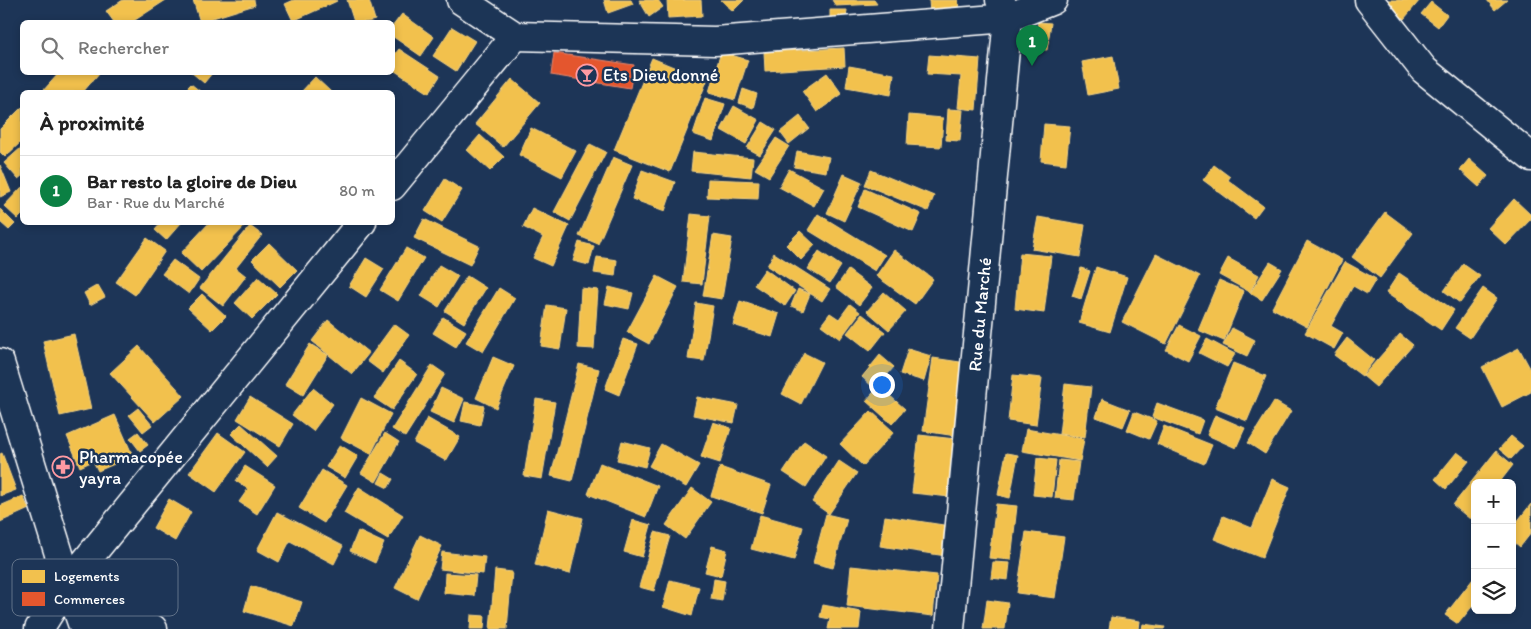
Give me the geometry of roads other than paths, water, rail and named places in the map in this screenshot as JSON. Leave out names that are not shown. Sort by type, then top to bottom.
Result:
[{"type":"street","points":[[461,0],[515,36],[715,41],[1004,9],[1053,0]]},
{"type":"street","points":[[1369,0],[1424,70],[1531,157]]},
{"type":"street","name":"Rue du Marché","points":[[950,629],[1004,9]]},
{"type":"street","points":[[395,182],[515,36]]},
{"type":"street","points":[[88,559],[360,225]]},
{"type":"street","points":[[0,363],[61,559]]},
{"type":"street","points":[[39,629],[47,616]]},
{"type":"street","points":[[82,622],[153,629]]},
{"type":"place","name":"Bar resto la gloire de Dieu","points":[[1032,66]]},
{"type":"place","name":"Ets Dieu donné","points":[[587,75]]},
{"type":"place","name":"Pharmacopée yayra","points":[[63,467]]}]
